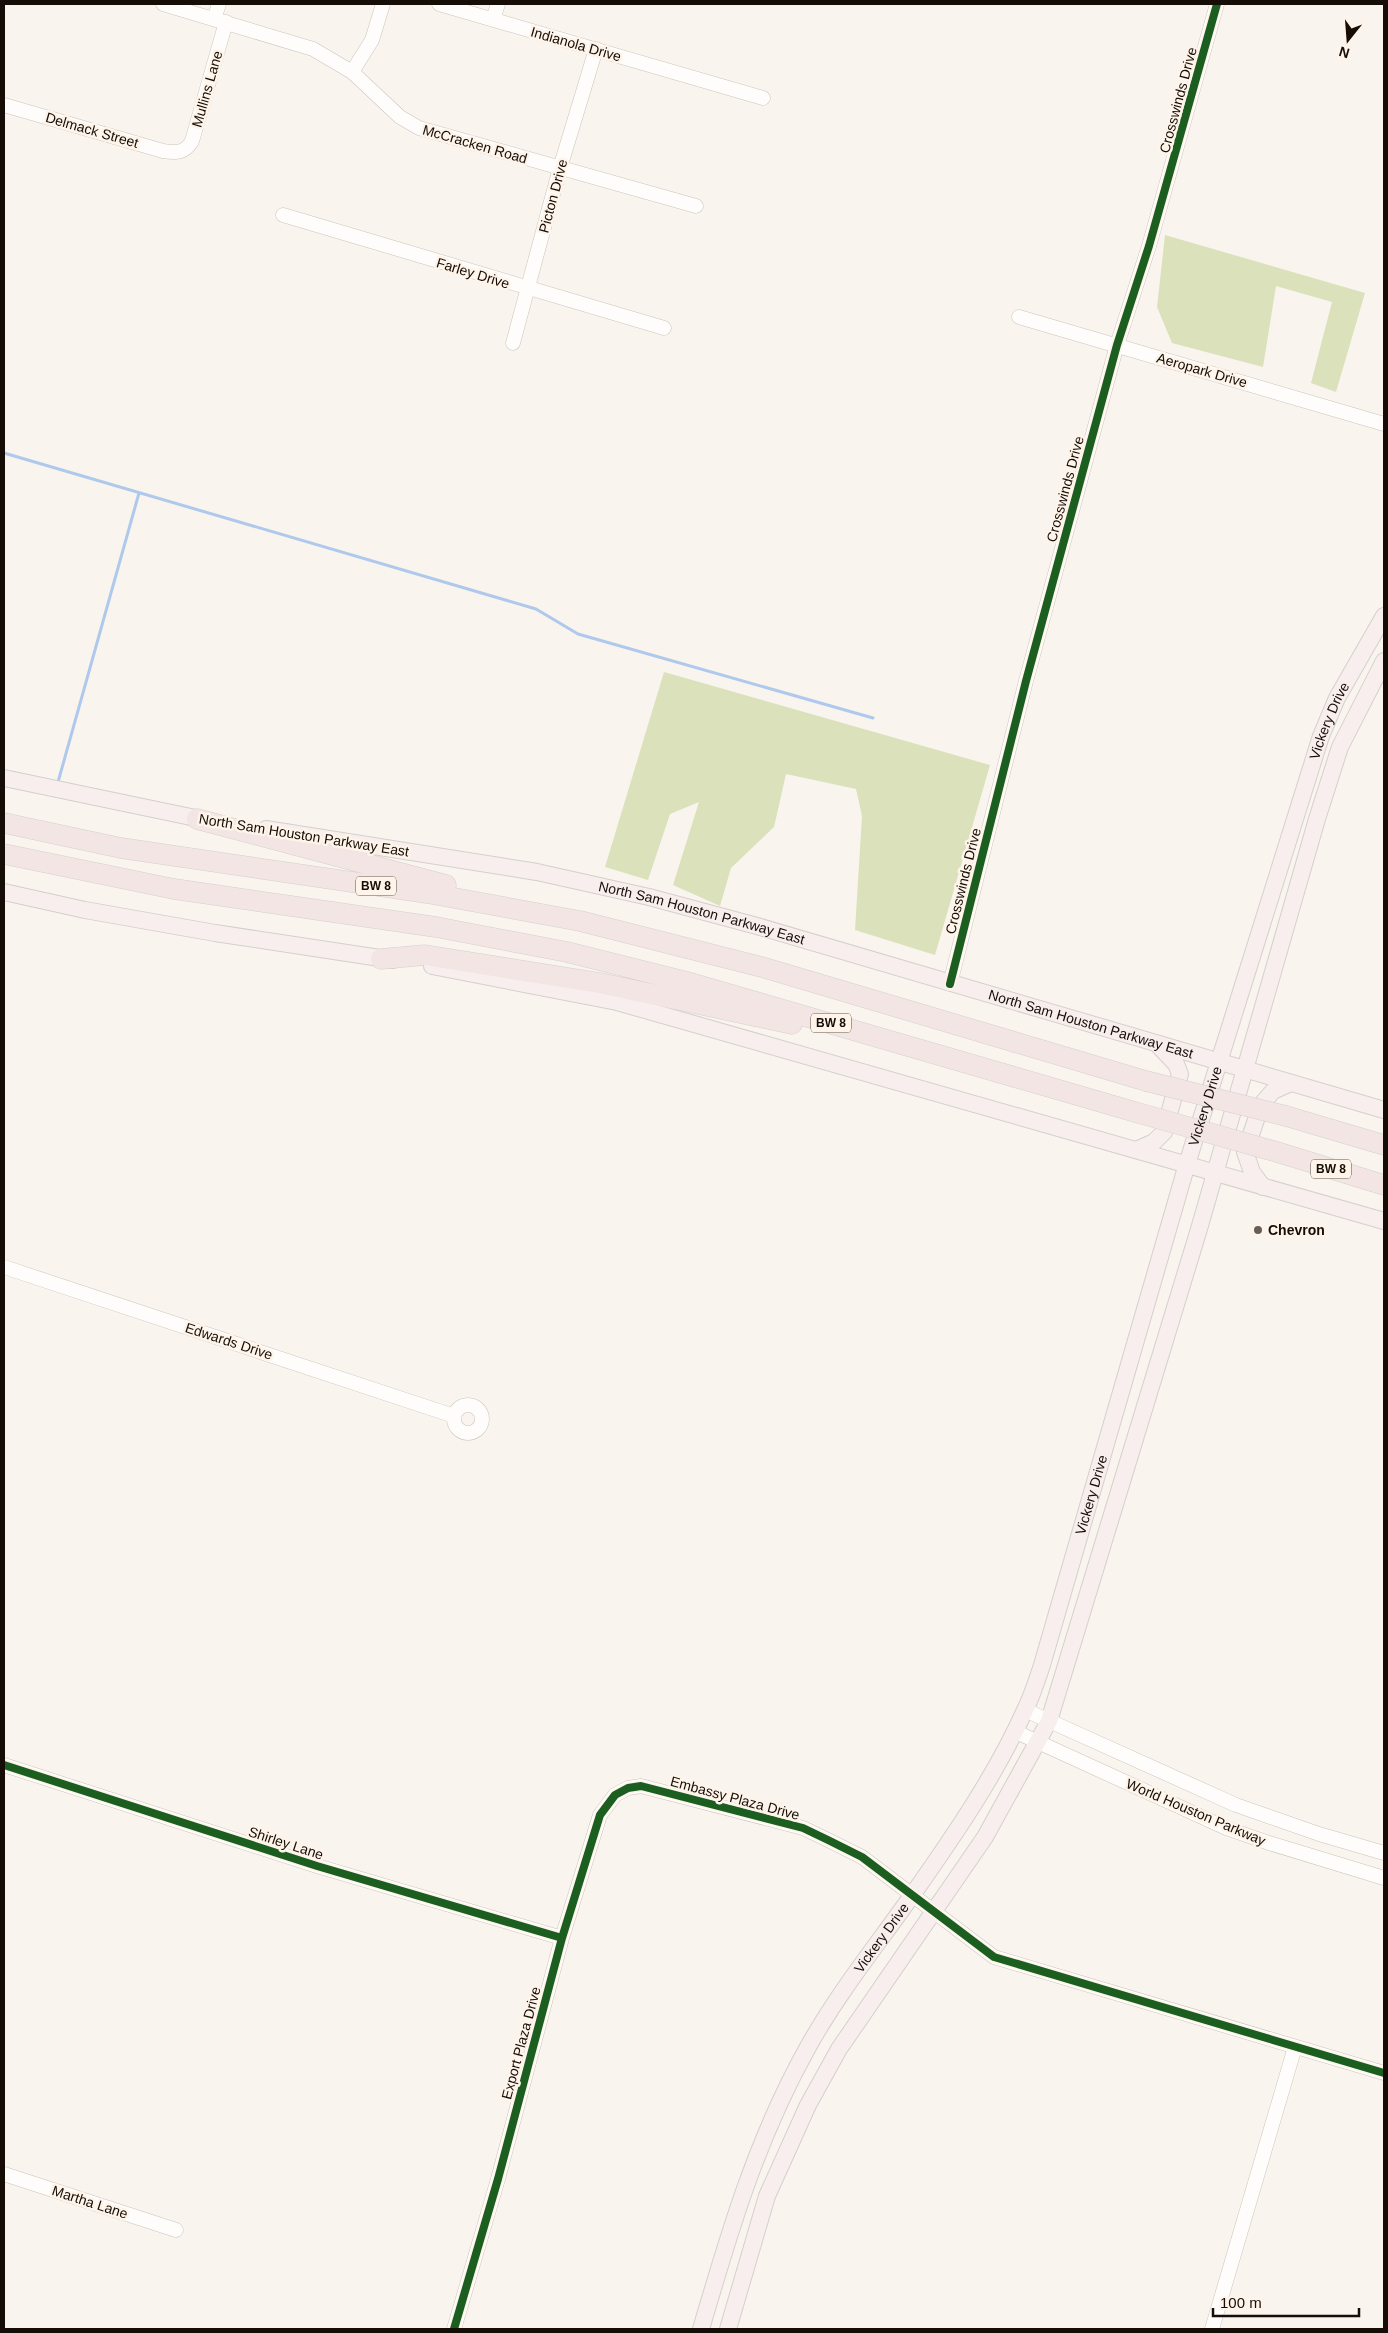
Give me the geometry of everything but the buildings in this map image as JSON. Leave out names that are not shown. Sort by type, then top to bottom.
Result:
[{"type":"highway","points":[[197,818],[580,921]]},
{"type":"highway","name":"BW 8","points":[[4,823],[129,850],[427,893],[580,921],[762,967],[1146,1081],[1286,1116],[1384,1144]]},
{"type":"highway","name":"BW 8","points":[[4,854],[174,889],[436,927],[524,943],[669,977],[1278,1152],[1384,1185]]},
{"type":"highway","points":[[381,958],[425,955],[600,983],[938,1054]]},
{"type":"main road","name":"Vickery Drive","points":[[701,2329],[734,2217],[774,2114],[808,2046],[843,1990],[912,1895],[988,1778],[1025,1710],[1042,1664],[1187,1164],[1321,736],[1337,698],[1377,646],[1384,616]]},
{"type":"main road","name":"Vickery Drive","points":[[728,2329],[767,2196],[808,2105],[839,2049],[985,1838],[1049,1721],[1216,1172],[1243,1069],[1291,903],[1340,748],[1384,661]]},
{"type":"main road","name":"North Sam Houston Parkway East","points":[[4,778],[197,818],[539,872],[649,897],[1384,1110]]},
{"type":"main road","points":[[4,892],[85,910],[224,934],[444,968],[617,1002],[1216,1172],[1384,1222]]},
{"type":"main road","points":[[1270,895],[1291,903]]},
{"type":"main road","points":[[1136,1150],[1154,1142],[1164,1132],[1180,1074],[1176,1064],[1157,1043]]},
{"type":"main road","points":[[1263,1187],[1252,1172],[1246,1152],[1261,1105],[1273,1091],[1291,1083]]},
{"type":"main road","points":[[1101,1458],[1128,1466]]},
{"type":"main road","points":[[1060,1599],[1084,1606]]},
{"type":"street","name":"McCracken Road","points":[[163,4],[313,49],[352,72],[400,117],[418,128],[696,206]]},
{"type":"street","name":"Mullins Lane","points":[[181,152],[188,148],[192,141],[220,20],[219,4]]},
{"type":"street","points":[[352,72],[372,40],[383,4]]},
{"type":"street","name":"Indianola Drive","points":[[439,4],[763,98]]},
{"type":"street","points":[[493,20],[498,4]]},
{"type":"street","name":"Crosswinds Drive","points":[[950,984],[1026,681],[1117,345],[1154,230],[1217,4]]},
{"type":"street","name":"Picton Drive","points":[[513,343],[560,168],[596,50]]},
{"type":"street","name":"Delmack Street","points":[[4,105],[164,151],[181,152]]},
{"type":"street","name":"Farley Drive","points":[[283,215],[664,328]]},
{"type":"street","name":"Aeropark Drive","points":[[1019,317],[1384,424]]},
{"type":"street","name":"Edwards Drive","points":[[4,1267],[454,1416]]},
{"type":"street","name":"World Houston Parkway","points":[[1025,1710],[1193,1787],[1254,1812],[1384,1853]]},
{"type":"street","name":"World Houston Parkway","points":[[1014,1731],[1251,1837],[1384,1878]]},
{"type":"street","name":"Shirley Lane","points":[[4,1765],[317,1866],[562,1938]]},
{"type":"street","name":"Embassy Plaza Drive","points":[[640,1786],[804,1828],[862,1858],[994,1957],[1384,2072]]},
{"type":"street","name":"Export Plaza Drive","points":[[454,2329],[498,2179],[562,1938],[600,1815],[615,1795],[628,1788],[640,1786]]},
{"type":"street","points":[[1184,1808],[1193,1787]]},
{"type":"street","points":[[1320,1858],[1326,1836]]},
{"type":"street","points":[[1212,2329],[1295,2047]]},
{"type":"street","name":"Martha Lane","points":[[4,2174],[176,2230]]},
{"type":"green space","points":[[1165,235],[1365,293],[1336,392],[1311,383],[1332,302],[1276,286],[1263,367],[1172,343],[1157,307]]},
{"type":"green space","points":[[664,672],[990,765],[935,955],[855,930],[862,816],[856,789],[786,774],[774,827],[731,868],[720,906],[673,885],[699,802],[670,814],[648,880],[605,867]]},
{"type":"waterway","points":[[4,453],[536,609],[578,634],[873,718]]},
{"type":"waterway","points":[[58,782],[139,493]]},
{"type":"cycle path","points":[[950,984],[1026,681],[1117,345],[1149,246],[1217,4]]},
{"type":"cycle path","points":[[4,1765],[317,1866],[562,1938]]},
{"type":"cycle path","points":[[454,2329],[498,2179],[562,1938],[600,1815],[615,1795],[628,1788],[641,1786],[803,1828],[862,1857],[994,1957],[1384,2073]]},
{"type":"place","name":"Chevron","points":[[1258,1230]]}]
